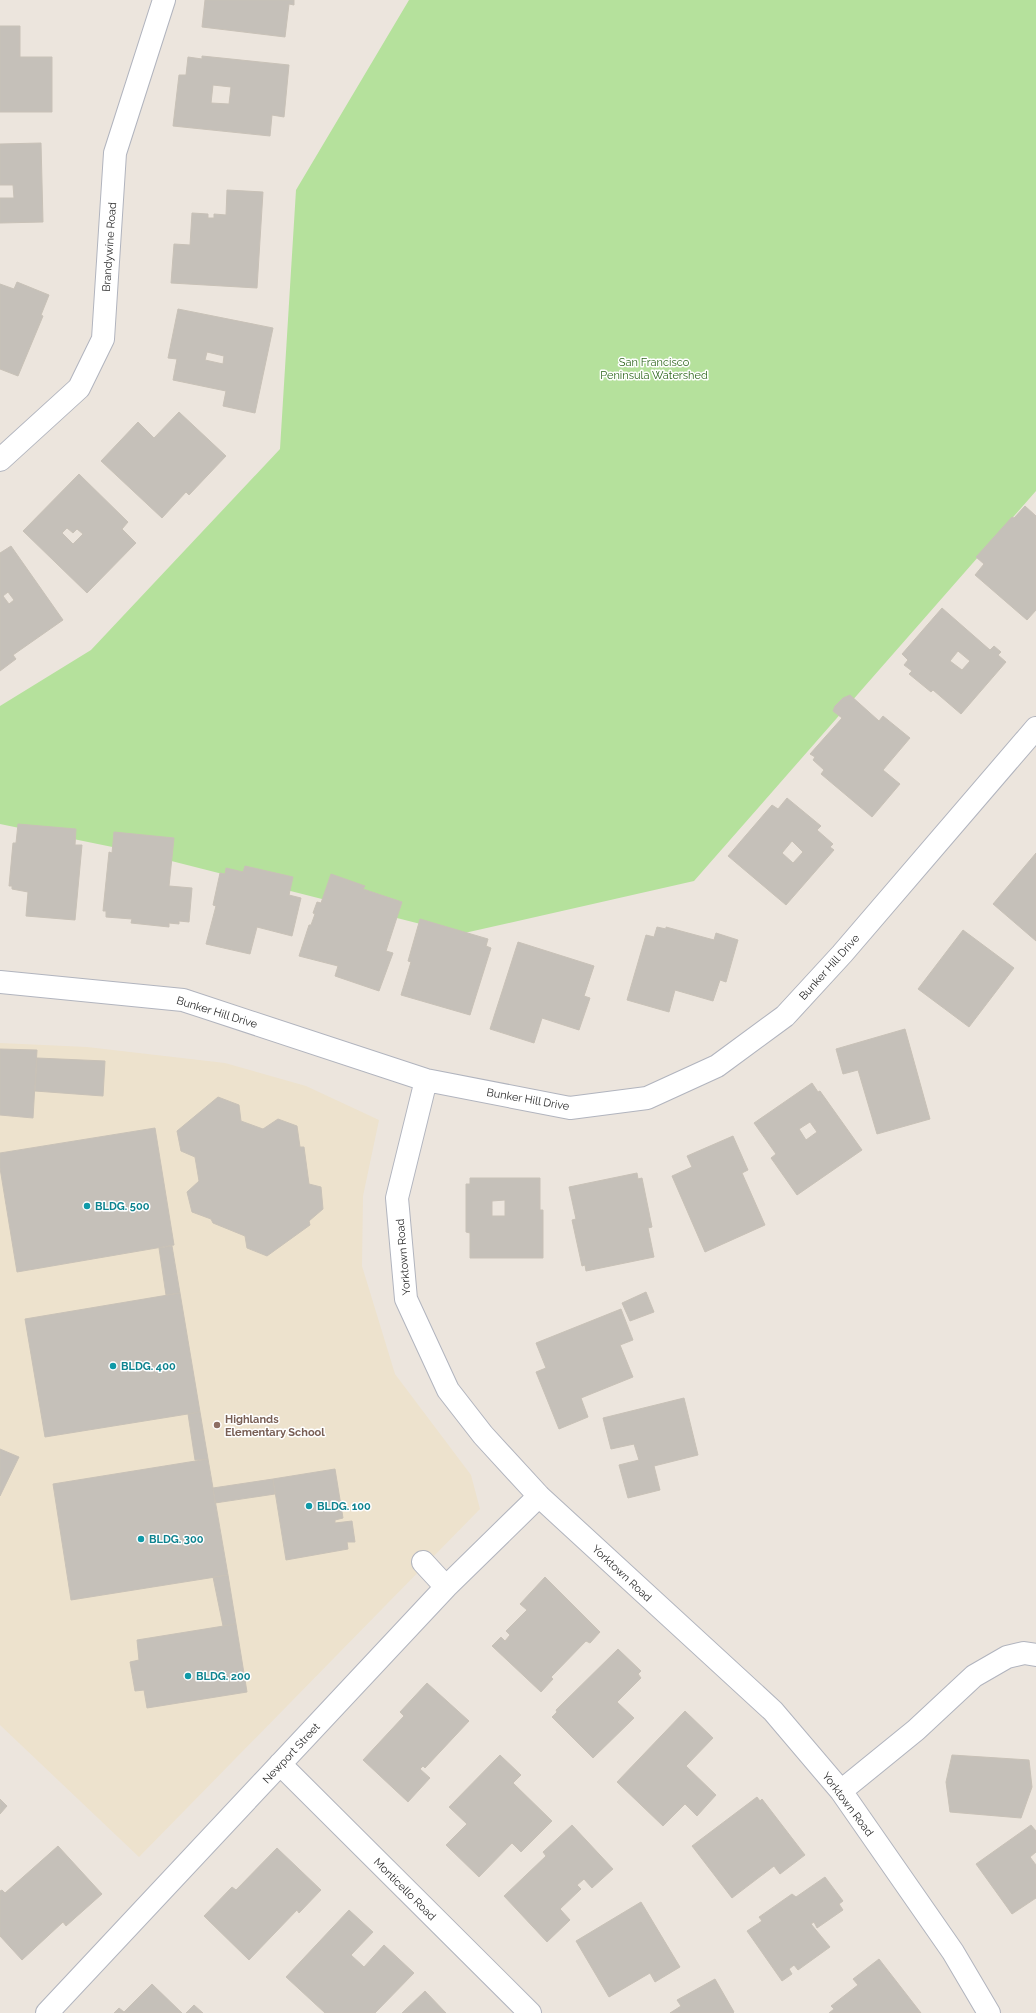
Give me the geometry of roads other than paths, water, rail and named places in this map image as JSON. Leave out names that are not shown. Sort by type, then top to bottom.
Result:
[{"type":"street","name":"Brandywine Road","points":[[0,460],[79,388],[103,339],[115,154],[164,0]]},
{"type":"street","name":"Bunker Hill Drive","points":[[0,982],[183,1000],[426,1080],[570,1108],[647,1098],[717,1066],[790,1010],[842,954],[1036,728]]},
{"type":"street","name":"Yorktown Road","points":[[426,1080],[397,1198],[406,1298],[448,1390],[483,1435],[539,1496],[773,1711],[841,1791],[954,1952],[988,2013]]},
{"type":"street","name":"Newport Street","points":[[47,2013],[446,1587],[539,1496]]},
{"type":"street","points":[[422,1562],[446,1587]]},
{"type":"street","points":[[841,1791],[916,1730],[974,1676],[1007,1657],[1024,1653],[1036,1655]]},
{"type":"street","name":"Monticello Road","points":[[280,1764],[530,2013]]},
{"type":"place","name":"BLDG. 500","points":[[87,1206]]},
{"type":"place","name":"BLDG. 400","points":[[113,1366]]},
{"type":"place","name":"Highlands Elementary School","points":[[217,1425]]},
{"type":"place","name":"BLDG. 100","points":[[309,1506]]},
{"type":"place","name":"BLDG. 300","points":[[141,1539]]},
{"type":"place","name":"BLDG. 200","points":[[188,1676]]},
{"type":"park label","name":"San Francisco Peninsula Watershed","points":[[654,368]]}]
